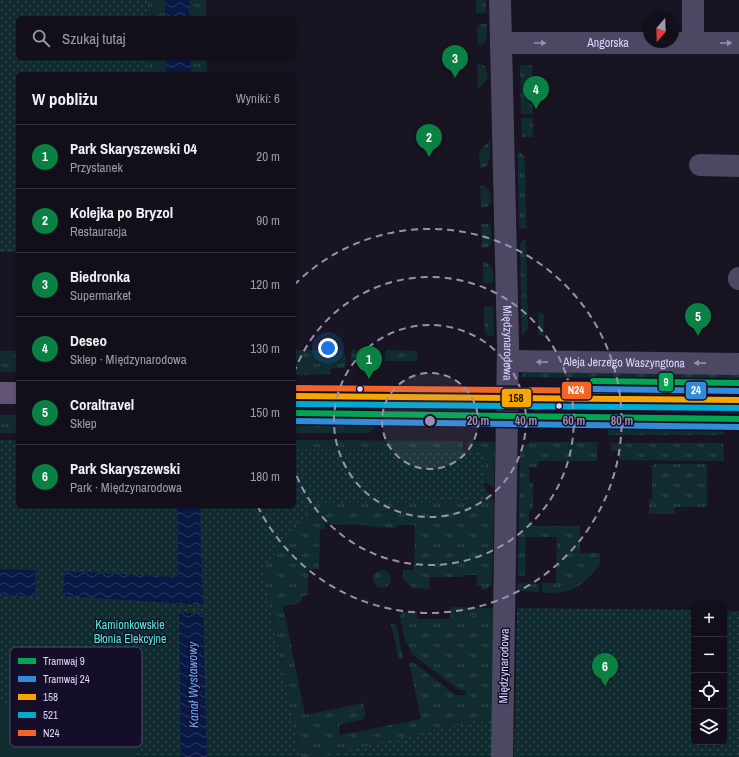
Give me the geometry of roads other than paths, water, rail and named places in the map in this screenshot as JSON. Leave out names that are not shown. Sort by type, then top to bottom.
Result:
[{"type":"main road","points":[[0,393],[16,393]]},
{"type":"main road","points":[[296,396],[739,400]]},
{"type":"street","name":"Międzynarodowa","points":[[500,0],[508,361],[502,757]]},
{"type":"street","points":[[693,0],[693,42]]},
{"type":"street","name":"Angorska","points":[[501,43],[739,43]]},
{"type":"street","points":[[700,165],[739,166]]},
{"type":"street","name":"Aleja Jerzego Waszyngtona","points":[[508,361],[739,364]]},
{"type":"water","points":[[165,0],[189,0],[189,16],[165,16]]},
{"type":"water","points":[[166,60],[190,60],[191,72],[167,72]]},
{"type":"water","points":[[178,508],[200,508],[203,605],[62,596],[65,571],[178,577]]},
{"type":"water","points":[[0,569],[35,570],[35,596],[0,595]]},
{"type":"water","name":"Kanał Wystawowy","points":[[179,612],[203,614],[207,757],[181,757]]},
{"type":"tram line","name":"9","points":[[593,381],[739,383]]},
{"type":"tram line","name":"24","points":[[593,389],[739,391]]},
{"type":"tram line","name":"9","points":[[296,413],[739,419]]},
{"type":"tram line","name":"24","points":[[296,421],[739,427]]},
{"type":"place","name":"Biedronka","points":[[455,78]]},
{"type":"place","name":"Deseo","points":[[536,109]]},
{"type":"place","name":"Kolejka po Bryzol","points":[[429,157]]},
{"type":"place","name":"Coraltravel","points":[[698,336]]},
{"type":"place","name":"Park Skaryszewski 04","points":[[369,379]]},
{"type":"place","name":"Park Skaryszewski","points":[[605,686]]},
{"type":"park label","name":"Kamionkowskie Błonia Elekcyjne","points":[[130,632]]}]
